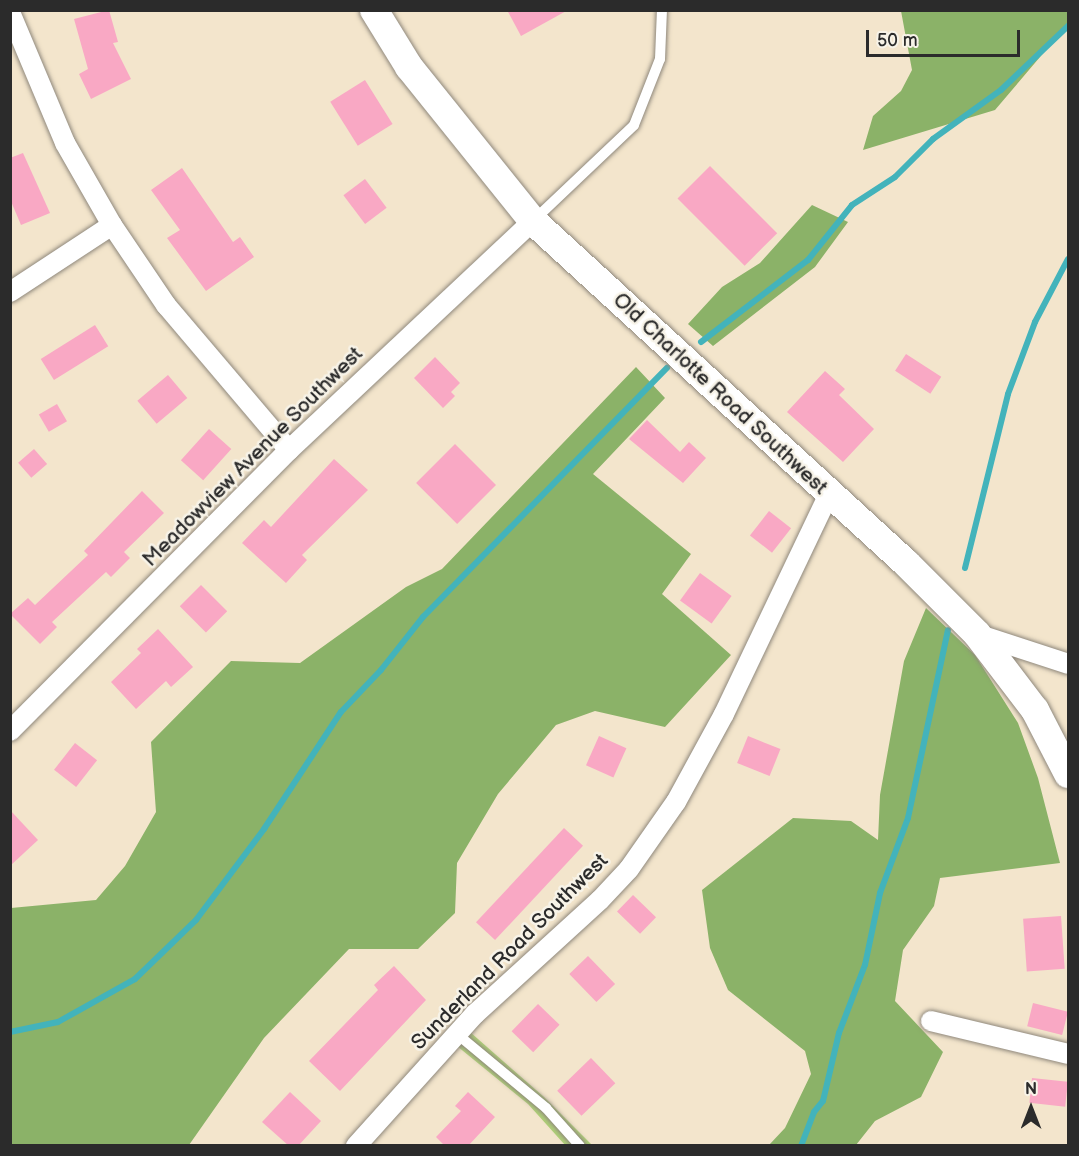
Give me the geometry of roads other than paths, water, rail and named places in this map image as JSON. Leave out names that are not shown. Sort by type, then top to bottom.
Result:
[{"type":"street","name":"Old Charlotte Road Southwest","points":[[374,10],[422,85],[533,221],[906,563],[977,634],[1035,710],[1068,774]]},
{"type":"street","points":[[10,12],[65,143],[112,225],[166,305],[289,450]]},
{"type":"street","name":"Meadowview Avenue Southwest","points":[[10,730],[289,450],[533,221]]},
{"type":"street","points":[[10,292],[112,225]]},
{"type":"street","name":"Sunderland Road Southwest","points":[[356,1146],[458,1034],[600,900],[629,868],[676,802],[724,714],[829,494]]},
{"type":"street","points":[[977,634],[1068,664]]},
{"type":"street","points":[[931,1021],[1068,1054]]},
{"type":"lane","points":[[533,221],[634,125],[660,59],[662,10]]},
{"type":"lane","points":[[458,1034],[546,1108],[580,1146]]},
{"type":"waterway","points":[[701,342],[808,260],[852,205],[895,177],[933,139],[1001,90],[1068,26]]},
{"type":"waterway","points":[[965,568],[1008,394],[1035,322],[1068,259]]},
{"type":"waterway","points":[[10,1032],[58,1022],[135,979],[196,920],[264,829],[341,712],[381,670],[423,617],[667,368]]},
{"type":"waterway","points":[[801,1146],[814,1112],[823,1101],[839,1033],[865,965],[880,893],[908,818],[948,630]]}]
